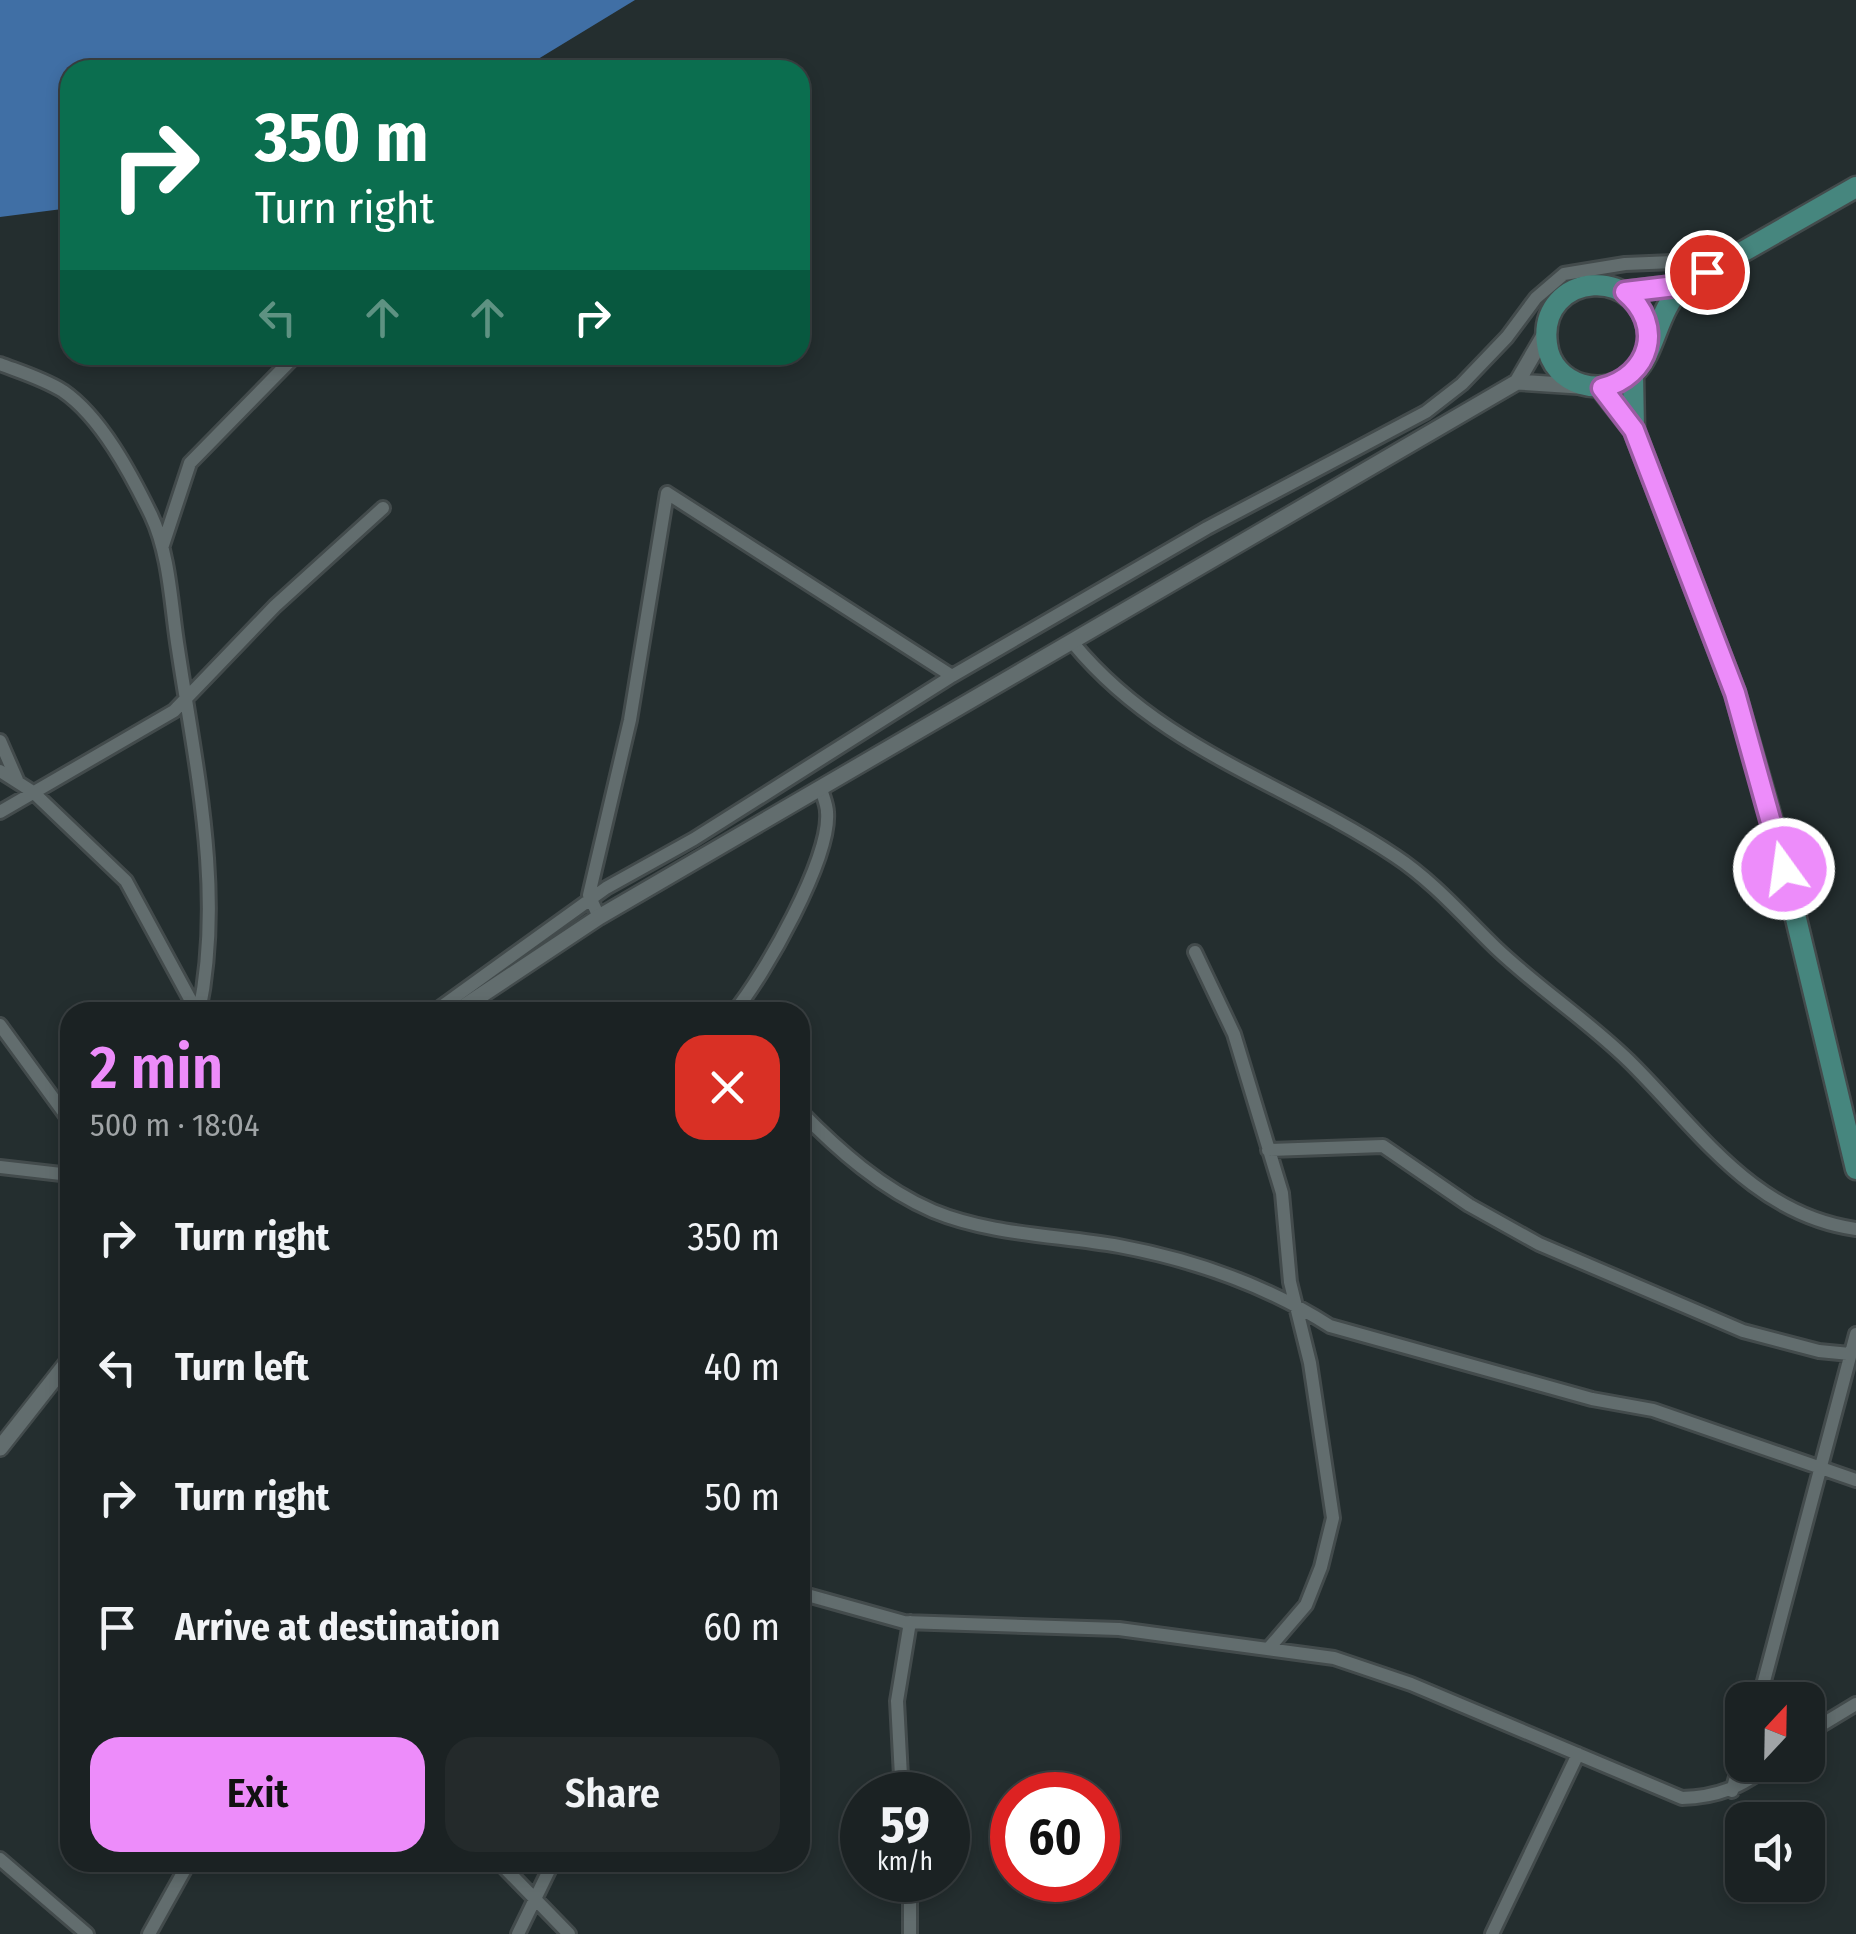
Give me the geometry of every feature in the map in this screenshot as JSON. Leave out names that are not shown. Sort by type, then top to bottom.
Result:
[{"type":"main road","points":[[1634,430],[1593,387],[1556,366],[1546,334],[1556,305],[1580,287],[1596,284],[1625,292],[1684,285],[1856,187]]},
{"type":"main road","points":[[1684,285],[1633,374],[1634,430],[1747,732],[1776,834],[1856,1169]]},
{"type":"main road","points":[[1625,292],[1644,314],[1649,342]]},
{"type":"main road","points":[[1593,387],[1633,374]]},
{"type":"street","points":[[448,1002],[589,900],[694,840],[952,676],[1207,528],[1426,412],[1462,384],[1507,337],[1536,298],[1564,274],[1624,264],[1730,260]]},
{"type":"street","points":[[471,1002],[598,918],[1074,644],[1517,382],[1546,334]]},
{"type":"street","points":[[0,364],[67,394],[87,416],[127,471],[162,548],[186,700],[211,910],[208,970],[200,1002]]},
{"type":"street","points":[[162,548],[190,464],[286,365]]},
{"type":"street","points":[[0,374],[19,372]]},
{"type":"street","points":[[1517,382],[1593,387]]},
{"type":"street","points":[[598,918],[589,900],[630,720],[667,492],[952,676]]},
{"type":"street","points":[[0,812],[154,726],[186,700],[275,606],[384,508]]},
{"type":"street","points":[[1074,644],[1096,670],[1173,735],[1335,819],[1429,882],[1497,949],[1614,1047],[1755,1186],[1791,1212],[1856,1228]]},
{"type":"street","points":[[0,741],[17,780]]},
{"type":"street","points":[[0,771],[34,792],[126,881],[193,1002]]},
{"type":"street","points":[[741,1002],[771,960],[819,850],[827,812],[820,789]]},
{"type":"street","points":[[1196,952],[1234,1034],[1282,1193],[1294,1303],[1310,1363],[1333,1518],[1321,1568],[1306,1605],[1268,1648]]},
{"type":"street","points":[[0,1025],[60,1107]]},
{"type":"street","points":[[810,1121],[880,1181],[929,1209],[992,1228],[1151,1253],[1232,1276],[1294,1303],[1330,1326],[1592,1399],[1652,1410],[1856,1480]]},
{"type":"street","points":[[1268,1150],[1383,1146],[1469,1205],[1540,1244],[1743,1331],[1850,1354]]},
{"type":"street","points":[[0,1168],[60,1174]]},
{"type":"street","points":[[1764,1682],[1856,1334]]},
{"type":"street","points":[[0,1448],[60,1373]]},
{"type":"street","points":[[810,1596],[910,1622],[1073,1625],[1268,1648],[1369,1668],[1682,1798],[1712,1797],[1744,1782]]},
{"type":"street","points":[[901,1772],[897,1701],[910,1622]]},
{"type":"street","points":[[1825,1723],[1856,1704]]},
{"type":"street","points":[[1492,1934],[1578,1754]]},
{"type":"street","points":[[1732,1790],[1734,1782]]},
{"type":"street","points":[[0,1859],[87,1934]]},
{"type":"street","points":[[149,1934],[183,1872]]},
{"type":"street","points":[[508,1872],[569,1934]]},
{"type":"street","points":[[518,1934],[548,1872]]},
{"type":"street","points":[[910,1902],[910,1934]]},
{"type":"water","points":[[0,0],[635,0],[536,60],[60,60],[60,209],[0,217]]},
{"type":"route","points":[[1707,272],[1684,285],[1625,292],[1644,314],[1649,342],[1641,365],[1633,374],[1602,388],[1634,430],[1735,693],[1784,869]]}]
